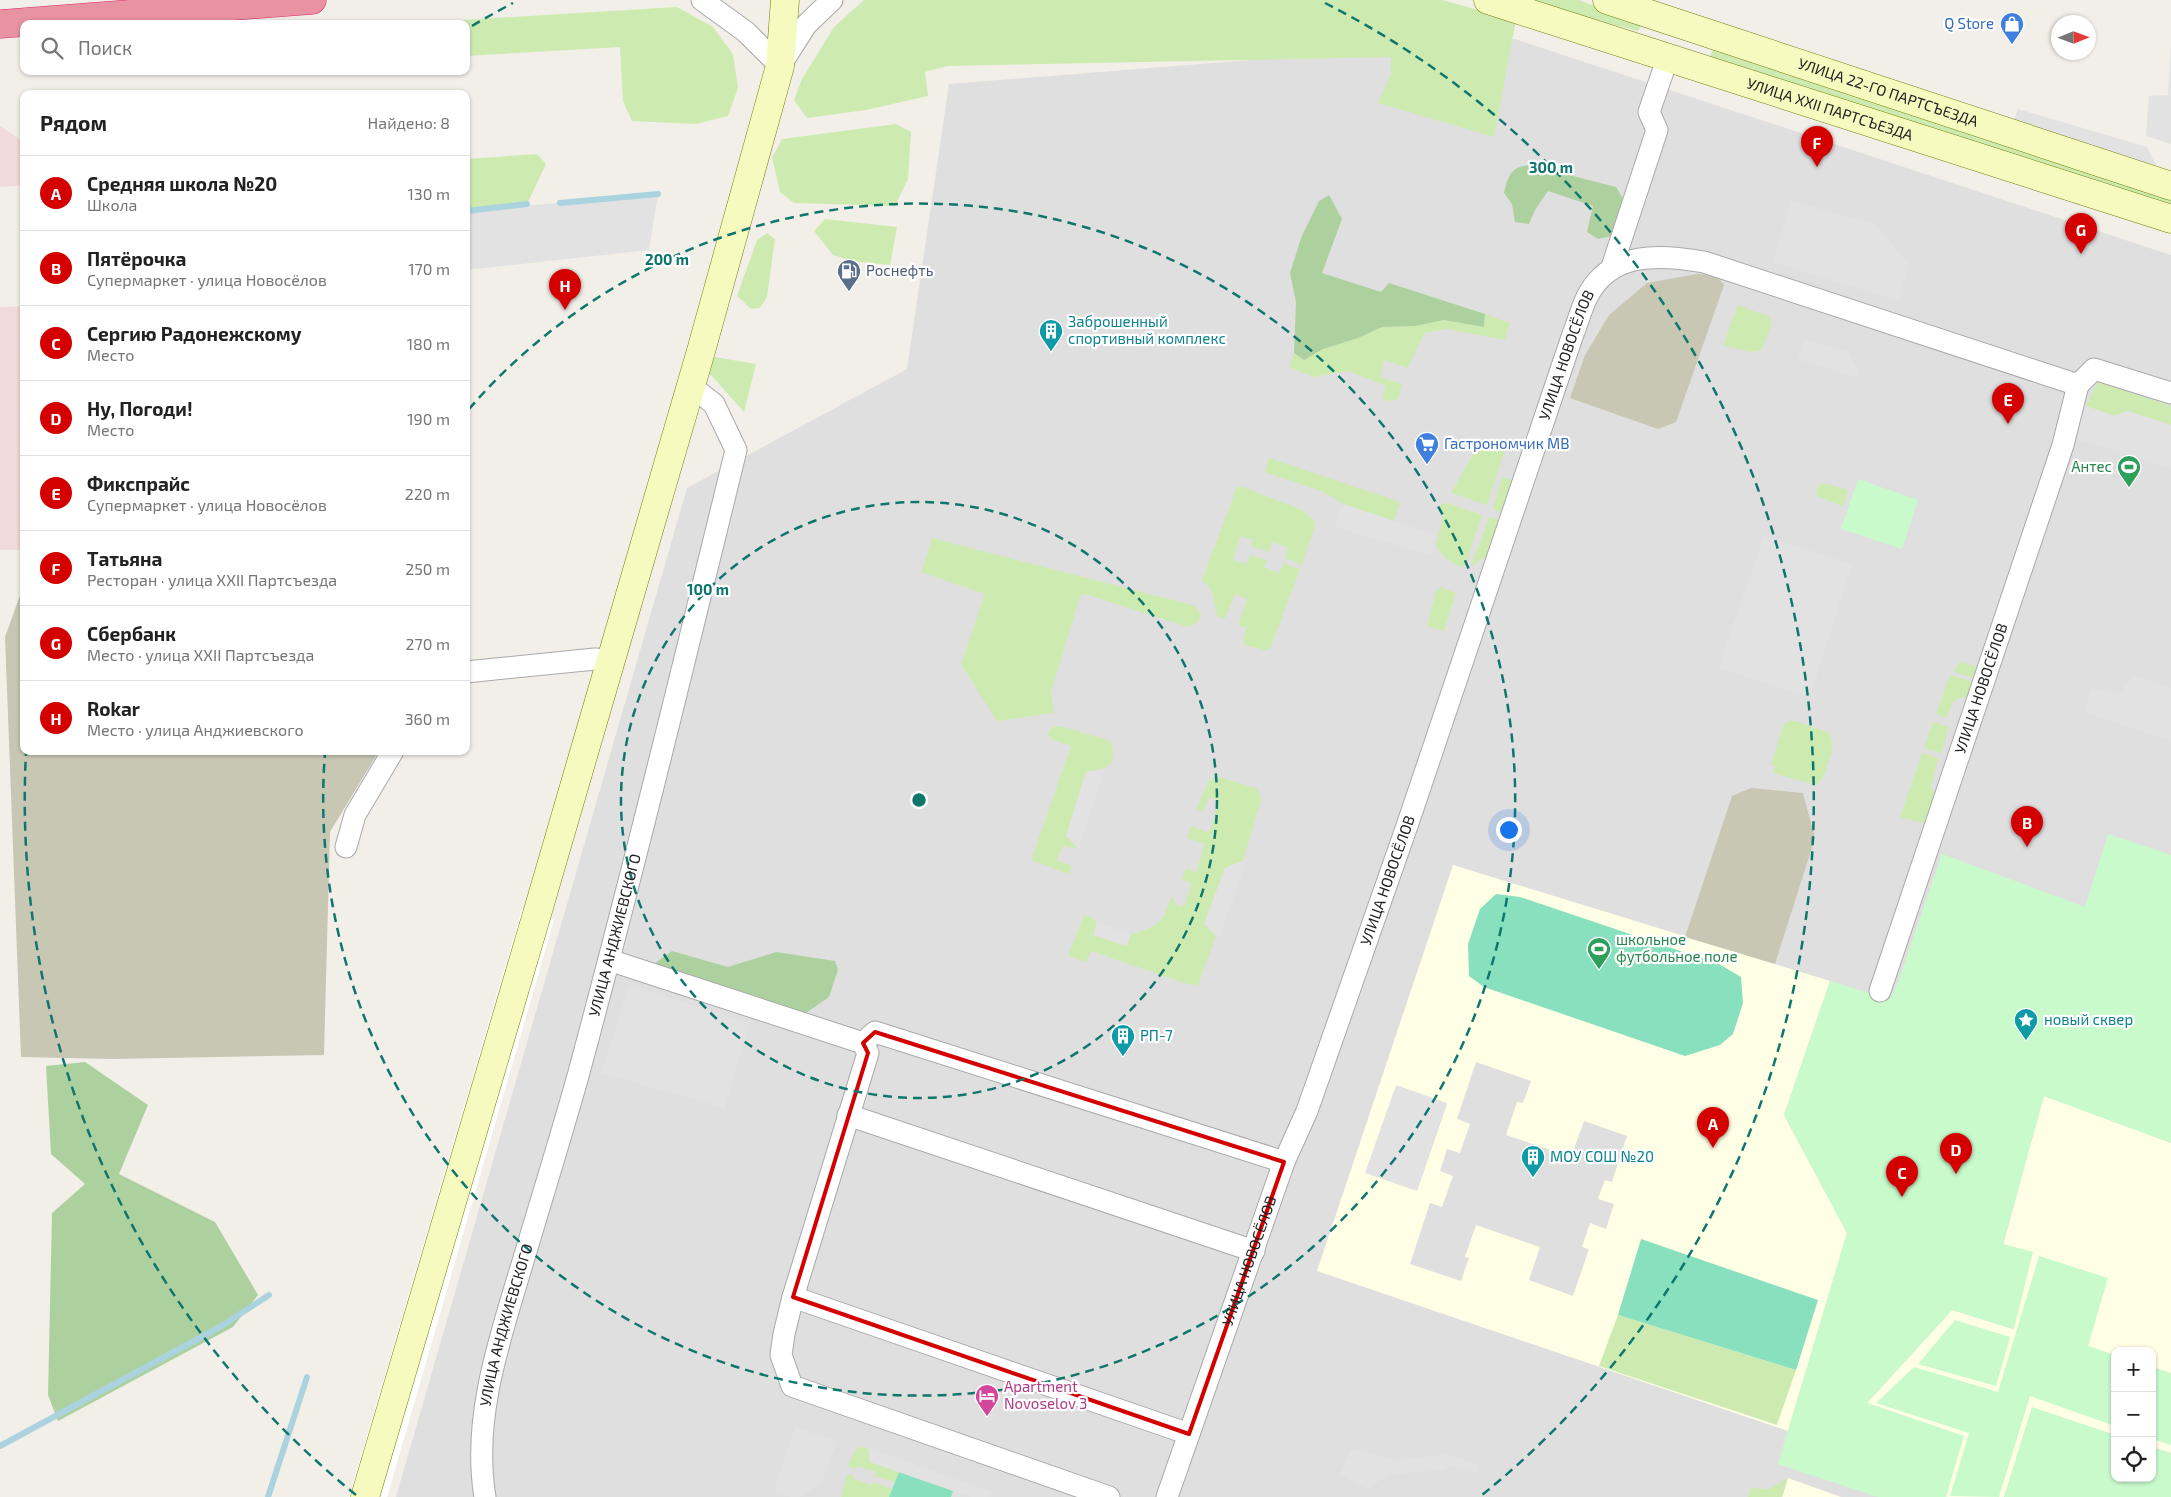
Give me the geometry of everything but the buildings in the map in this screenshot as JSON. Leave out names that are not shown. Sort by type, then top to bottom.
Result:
[{"type":"highway","points":[[52,20],[312,0]]},
{"type":"highway","points":[[0,24],[20,22]]},
{"type":"street","points":[[702,0],[746,32],[780,66]]},
{"type":"street","points":[[365,1497],[691,386],[780,66],[785,0]]},
{"type":"street","points":[[780,66],[806,25],[832,0]]},
{"type":"street","name":"УЛИЦА XXII ПАРТСЪЕЗДА","points":[[1488,0],[2171,219]]},
{"type":"street","name":"УЛИЦА 22-ГО ПАРТСЪЕЗДА","points":[[1606,0],[2171,186]]},
{"type":"street","points":[[1612,267],[1657,130],[1649,112],[1678,24],[1653,0]]},
{"type":"street","points":[[1612,267],[1639,258],[1664,257],[1704,262],[2078,385],[2094,369],[2171,393]]},
{"type":"street","name":"УЛИЦА НОВОСЁЛОВ","points":[[1167,1497],[1284,1162],[1307,1111],[1408,823],[1577,324],[1587,297],[1597,282],[1612,267]]},
{"type":"street","name":"УЛИЦА НОВОСЁЛОВ","points":[[1880,991],[2063,445],[2078,385]]},
{"type":"street","name":"УЛИЦА АНДЖИЕВСКОГО","points":[[485,1497],[482,1438],[489,1386],[499,1340],[575,1085],[609,960],[736,450],[714,404],[691,386]]},
{"type":"street","points":[[470,672],[595,659],[611,660]]},
{"type":"street","points":[[346,847],[355,815],[391,755]]},
{"type":"street","points":[[609,960],[863,1043],[868,1053],[784,1334],[781,1354],[792,1386],[1109,1497]]},
{"type":"street","points":[[863,1043],[875,1032],[1284,1162]]},
{"type":"street","points":[[848,1115],[1254,1251]]},
{"type":"street","points":[[794,1297],[1189,1434]]},
{"type":"highlighted area","points":[[875,1032],[1284,1162],[1189,1434],[793,1297],[868,1053],[863,1043]]},
{"type":"shaded area","points":[[1515,39],[2171,255],[2171,1497],[396,1497],[687,488],[907,369],[949,84]]},
{"type":"shaded area","points":[[2171,47],[2171,144],[2146,136],[2149,96],[2168,95]]},
{"type":"shaded area","points":[[2018,109],[2147,147],[2157,167],[2012,124]]},
{"type":"shaded area","points":[[0,126],[20,139],[20,185],[0,187]]},
{"type":"shaded area","points":[[658,194],[649,250],[470,270],[470,211]]},
{"type":"shaded area","points":[[1791,201],[1875,224],[1909,264],[1898,301],[1773,262]]},
{"type":"shaded area","points":[[1697,274],[1716,275],[1724,285],[1676,422],[1658,429],[1570,398],[1585,355],[1609,315],[1647,283]]},
{"type":"shaded area","points":[[20,306],[20,550],[0,550],[0,307]]},
{"type":"shaded area","points":[[1804,339],[1848,352],[1860,373],[1854,377],[1798,359]]},
{"type":"shaded area","points":[[2086,406],[2115,416],[2127,411],[2171,425],[2171,468],[2074,438]]},
{"type":"shaded area","points":[[1346,505],[1436,535],[1430,555],[1335,527],[1341,509]]},
{"type":"shaded area","points":[[1764,536],[1852,564],[1810,697],[1718,668]]},
{"type":"shaded area","points":[[20,595],[20,755],[377,755],[330,832],[324,1055],[113,1059],[21,1057],[5,637]]},
{"type":"shaded area","points":[[2133,675],[2171,689],[2171,741],[2084,712],[2092,689],[2120,693]]},
{"type":"shaded area","points":[[1104,770],[1079,849],[1066,836],[1085,774],[1089,771]]},
{"type":"shaded area","points":[[1751,788],[1803,793],[1815,838],[1775,964],[1685,937],[1732,796]]},
{"type":"shaded area","points":[[1247,859],[1219,939],[1204,924],[1225,868]]},
{"type":"shaded area","points":[[1453,865],[1830,981],[1784,1115],[1847,1233],[1788,1431],[1317,1271]],"holes":[[[1476,1062],[1531,1081],[1523,1103],[1517,1102],[1506,1135],[1571,1157],[1584,1121],[1627,1136],[1612,1182],[1605,1180],[1598,1199],[1614,1204],[1606,1229],[1590,1223],[1582,1247],[1589,1249],[1573,1296],[1529,1280],[1540,1247],[1476,1225],[1465,1257],[1469,1258],[1461,1281],[1410,1264],[1430,1203],[1442,1207],[1453,1176],[1440,1171],[1447,1149],[1460,1153],[1470,1124],[1457,1119]],[[1396,1086],[1447,1104],[1417,1191]]]},
{"type":"shaded area","points":[[1097,922],[1131,934],[1127,946],[1093,935]]},
{"type":"shaded area","points":[[629,985],[749,1023],[725,1108],[601,1073]]},
{"type":"shaded area","points":[[1396,1085],[1447,1103],[1417,1191],[1365,1173]]},
{"type":"shaded area","points":[[2044,1096],[2171,1143],[2171,1453],[2156,1448],[2156,1347],[2111,1347],[2111,1434],[2032,1408],[2004,1497],[1946,1497],[1963,1436],[1867,1403],[1952,1310],[2013,1329],[2003,1245]]},
{"type":"shaded area","points":[[795,1427],[837,1441],[822,1483],[799,1497],[790,1497],[774,1491]]},
{"type":"shaded area","points":[[868,1448],[992,1492],[988,1497],[971,1497],[870,1462]]},
{"type":"shaded area","points":[[1352,1448],[1396,1461],[1446,1454],[1480,1465],[1476,1474],[1449,1465],[1445,1470],[1389,1474],[1367,1489],[1340,1475]]},
{"type":"shaded area","points":[[1788,1478],[1841,1497],[1782,1497]]},
{"type":"green space","points":[[864,0],[1442,0],[1516,20],[1494,137],[1378,103],[1391,74],[1391,57],[947,66],[925,72],[928,96],[866,110],[807,118],[794,100],[802,79],[834,27]]},
{"type":"green space","points":[[1518,0],[1579,0],[1642,24],[1638,31]]},
{"type":"green space","points":[[677,7],[713,27],[733,54],[738,88],[728,116],[696,124],[632,121],[623,101],[620,47],[470,56],[470,20],[461,20]]},
{"type":"green space","points":[[1714,47],[2171,191],[2171,209],[1709,58]]},
{"type":"green space","points":[[896,124],[911,132],[908,179],[895,206],[794,203],[780,192],[772,158],[782,139]]},
{"type":"green space","points":[[537,154],[546,164],[527,204],[470,211],[470,159]]},
{"type":"green space","points":[[1541,164],[1573,176],[1616,187],[1626,204],[1616,235],[1598,239],[1587,232],[1593,206],[1548,191],[1535,210],[1529,224],[1515,222],[1512,204],[1504,193],[1506,184],[1511,173],[1519,167]]},
{"type":"green space","points":[[1329,195],[1342,219],[1322,273],[1381,292],[1389,283],[1485,314],[1484,327],[1444,320],[1415,326],[1382,327],[1358,338],[1323,349],[1304,360],[1294,353],[1296,302],[1290,273],[1301,238],[1319,201]]},
{"type":"green space","points":[[825,219],[897,227],[890,265],[852,261],[833,255],[814,231]]},
{"type":"green space","points":[[767,233],[775,239],[767,297],[760,308],[751,309],[737,296],[757,240]]},
{"type":"green space","points":[[1738,305],[1770,317],[1772,323],[1762,350],[1750,352],[1723,345]]},
{"type":"green space","points":[[1485,314],[1510,323],[1505,340],[1447,329],[1424,333],[1408,368],[1384,360],[1380,377],[1402,384],[1398,399],[1388,401],[1382,398],[1386,386],[1348,371],[1314,377],[1289,367],[1294,353],[1304,360],[1323,349],[1358,338],[1382,327],[1415,326],[1444,320],[1484,327]]},
{"type":"green space","points":[[709,356],[756,364],[744,412],[712,376],[704,371]]},
{"type":"green space","points":[[2098,382],[2171,406],[2171,425],[2127,411],[2115,416],[2086,406]]},
{"type":"green space","points":[[1479,443],[1505,450],[1487,505],[1451,493]]},
{"type":"green space","points":[[1269,458],[1400,502],[1394,521],[1346,505],[1321,491],[1265,472]]},
{"type":"green space","points":[[1502,477],[1515,481],[1504,515],[1493,508]]},
{"type":"green space","points":[[1858,479],[1918,500],[1902,549],[1841,529]]},
{"type":"green space","points":[[1822,483],[1848,490],[1843,506],[1818,497],[1816,492],[1818,486]]},
{"type":"green space","points":[[1237,487],[1243,487],[1302,510],[1316,522],[1302,565],[1285,558],[1288,548],[1273,542],[1269,552],[1251,546],[1253,540],[1240,536],[1233,560],[1247,564],[1250,555],[1267,560],[1264,567],[1279,573],[1283,563],[1300,569],[1270,649],[1265,650],[1245,645],[1243,641],[1246,628],[1238,625],[1247,599],[1235,594],[1225,619],[1217,616],[1211,589],[1202,580]]},
{"type":"green space","points":[[1447,503],[1482,515],[1466,564],[1463,567],[1448,560],[1436,546],[1443,515],[1439,505]]},
{"type":"green space","points":[[1489,517],[1501,520],[1487,556],[1471,566]]},
{"type":"green space","points":[[932,538],[1192,605],[1198,609],[1201,615],[1198,622],[1188,627],[1085,594],[1080,597],[1051,693],[1054,713],[997,721],[961,664],[985,594],[921,572]]},
{"type":"green space","points":[[1441,587],[1456,593],[1444,631],[1427,626],[1436,591]]},
{"type":"green space","points":[[1961,662],[1981,668],[1981,681],[1953,671]]},
{"type":"green space","points":[[1950,675],[1980,684],[1974,700],[1963,697],[1953,702],[1946,718],[1936,714]]},
{"type":"green space","points":[[1788,721],[1795,721],[1830,733],[1833,748],[1823,778],[1816,785],[1773,773],[1775,766],[1771,765],[1783,726]]},
{"type":"green space","points":[[1933,722],[1949,727],[1941,753],[1924,748]]},
{"type":"green space","points":[[1060,726],[1111,741],[1113,748],[1112,759],[1107,767],[1089,771],[1066,836],[1079,849],[1063,846],[1057,860],[1072,866],[1069,874],[1031,860],[1071,746],[1051,739],[1047,733],[1053,727]]},
{"type":"green space","points":[[1922,753],[1938,758],[1931,787],[1933,791],[1940,794],[1930,822],[1922,823],[1900,817]]},
{"type":"green space","points":[[1220,777],[1258,789],[1261,800],[1243,861],[1225,868],[1204,924],[1216,936],[1198,985],[1187,984],[1091,951],[1086,962],[1068,956],[1084,915],[1091,917],[1097,922],[1093,935],[1126,946],[1131,934],[1153,927],[1161,919],[1171,898],[1180,907],[1185,904],[1191,885],[1190,882],[1182,879],[1186,868],[1196,872],[1205,844],[1187,838],[1191,826],[1207,832],[1210,831],[1219,800],[1209,797],[1203,812],[1197,809],[1208,781]]},
{"type":"green space","points":[[2108,834],[2171,855],[2171,1143],[2044,1096],[2003,1244],[2033,1252],[2014,1329],[1952,1310],[1867,1403],[1964,1436],[1946,1497],[1878,1497],[1778,1464],[1847,1233],[1784,1115],[1830,981],[1890,999],[1897,985],[1942,854],[2085,907]]},
{"type":"green space","name":"школьное футбольное поле","points":[[1496,894],[1520,897],[1719,964],[1741,977],[1743,1003],[1733,1034],[1720,1045],[1685,1056],[1484,987],[1469,976],[1468,944],[1480,909]]},
{"type":"green space","points":[[672,951],[728,967],[776,952],[835,961],[838,970],[829,997],[803,1015],[654,964]]},
{"type":"green space","points":[[85,1062],[148,1105],[119,1174],[215,1222],[258,1295],[233,1327],[58,1421],[48,1395],[52,1213],[85,1184],[51,1154],[46,1066]]},
{"type":"green space","points":[[1641,1239],[1818,1300],[1796,1370],[1618,1315]]},
{"type":"green space","points":[[2039,1256],[2108,1278],[2088,1346],[2111,1354],[2111,1425],[2030,1396],[1999,1497],[1950,1496],[1969,1433],[1876,1403],[1914,1367],[1998,1392]]},
{"type":"green space","points":[[1618,1315],[1796,1370],[1777,1425],[1599,1366]]},
{"type":"green space","points":[[1955,1320],[2010,1337],[1996,1386],[1918,1364]]},
{"type":"green space","points":[[2156,1368],[2171,1373],[2171,1445],[2156,1440]]},
{"type":"green space","points":[[2032,1407],[2111,1434],[2111,1482],[2156,1482],[2156,1448],[2171,1453],[2171,1497],[2004,1497]]},
{"type":"green space","points":[[860,1447],[868,1448],[870,1462],[899,1472],[895,1482],[874,1476],[876,1472],[857,1466],[856,1469],[848,1466],[854,1452]]},
{"type":"green space","points":[[899,1472],[953,1491],[951,1497],[889,1497]]},
{"type":"green space","points":[[847,1474],[854,1476],[854,1479],[872,1485],[874,1482],[892,1489],[889,1497],[841,1497]]},
{"type":"green space","points":[[1788,1478],[1782,1497],[1748,1497],[1751,1488],[1770,1489]]},
{"type":"pier","points":[[522,909],[554,920],[387,1497],[349,1497]]},
{"type":"waterway","points":[[560,203],[658,194]]},
{"type":"waterway","points":[[470,211],[527,204]]},
{"type":"waterway","points":[[0,1446],[220,1327],[269,1295]]},
{"type":"waterway","points":[[268,1497],[307,1377]]},
{"type":"place","name":"Q Store","points":[[2012,45]]},
{"type":"place","name":"Татьяна","points":[[1817,167]]},
{"type":"place","name":"Сбербанк","points":[[2081,254]]},
{"type":"place","name":"Роснефть","points":[[849,292]]},
{"type":"place","name":"Rokar","points":[[565,310]]},
{"type":"place","name":"Заброшенный спортивный комплекс","points":[[1051,352]]},
{"type":"place","name":"Фикспрайс","points":[[2008,424]]},
{"type":"place","name":"Гастрономчик МВ","points":[[1427,465]]},
{"type":"place","name":"Антес","points":[[2129,488]]},
{"type":"place","name":"Пятёрочка","points":[[2027,847]]},
{"type":"place","name":"школьное футбольное поле","points":[[1599,970]]},
{"type":"place","name":"новый сквер","points":[[2026,1041]]},
{"type":"place","name":"РП-7","points":[[1123,1057]]},
{"type":"place","name":"Средняя школа №20","points":[[1713,1148]]},
{"type":"place","name":"Ну, Погоди!","points":[[1956,1174]]},
{"type":"place","name":"МОУ СОШ №20","points":[[1533,1178]]},
{"type":"place","name":"Сергию Радонежскому","points":[[1902,1197]]},
{"type":"place","name":"Apartment Novoselov 3","points":[[987,1417]]}]
